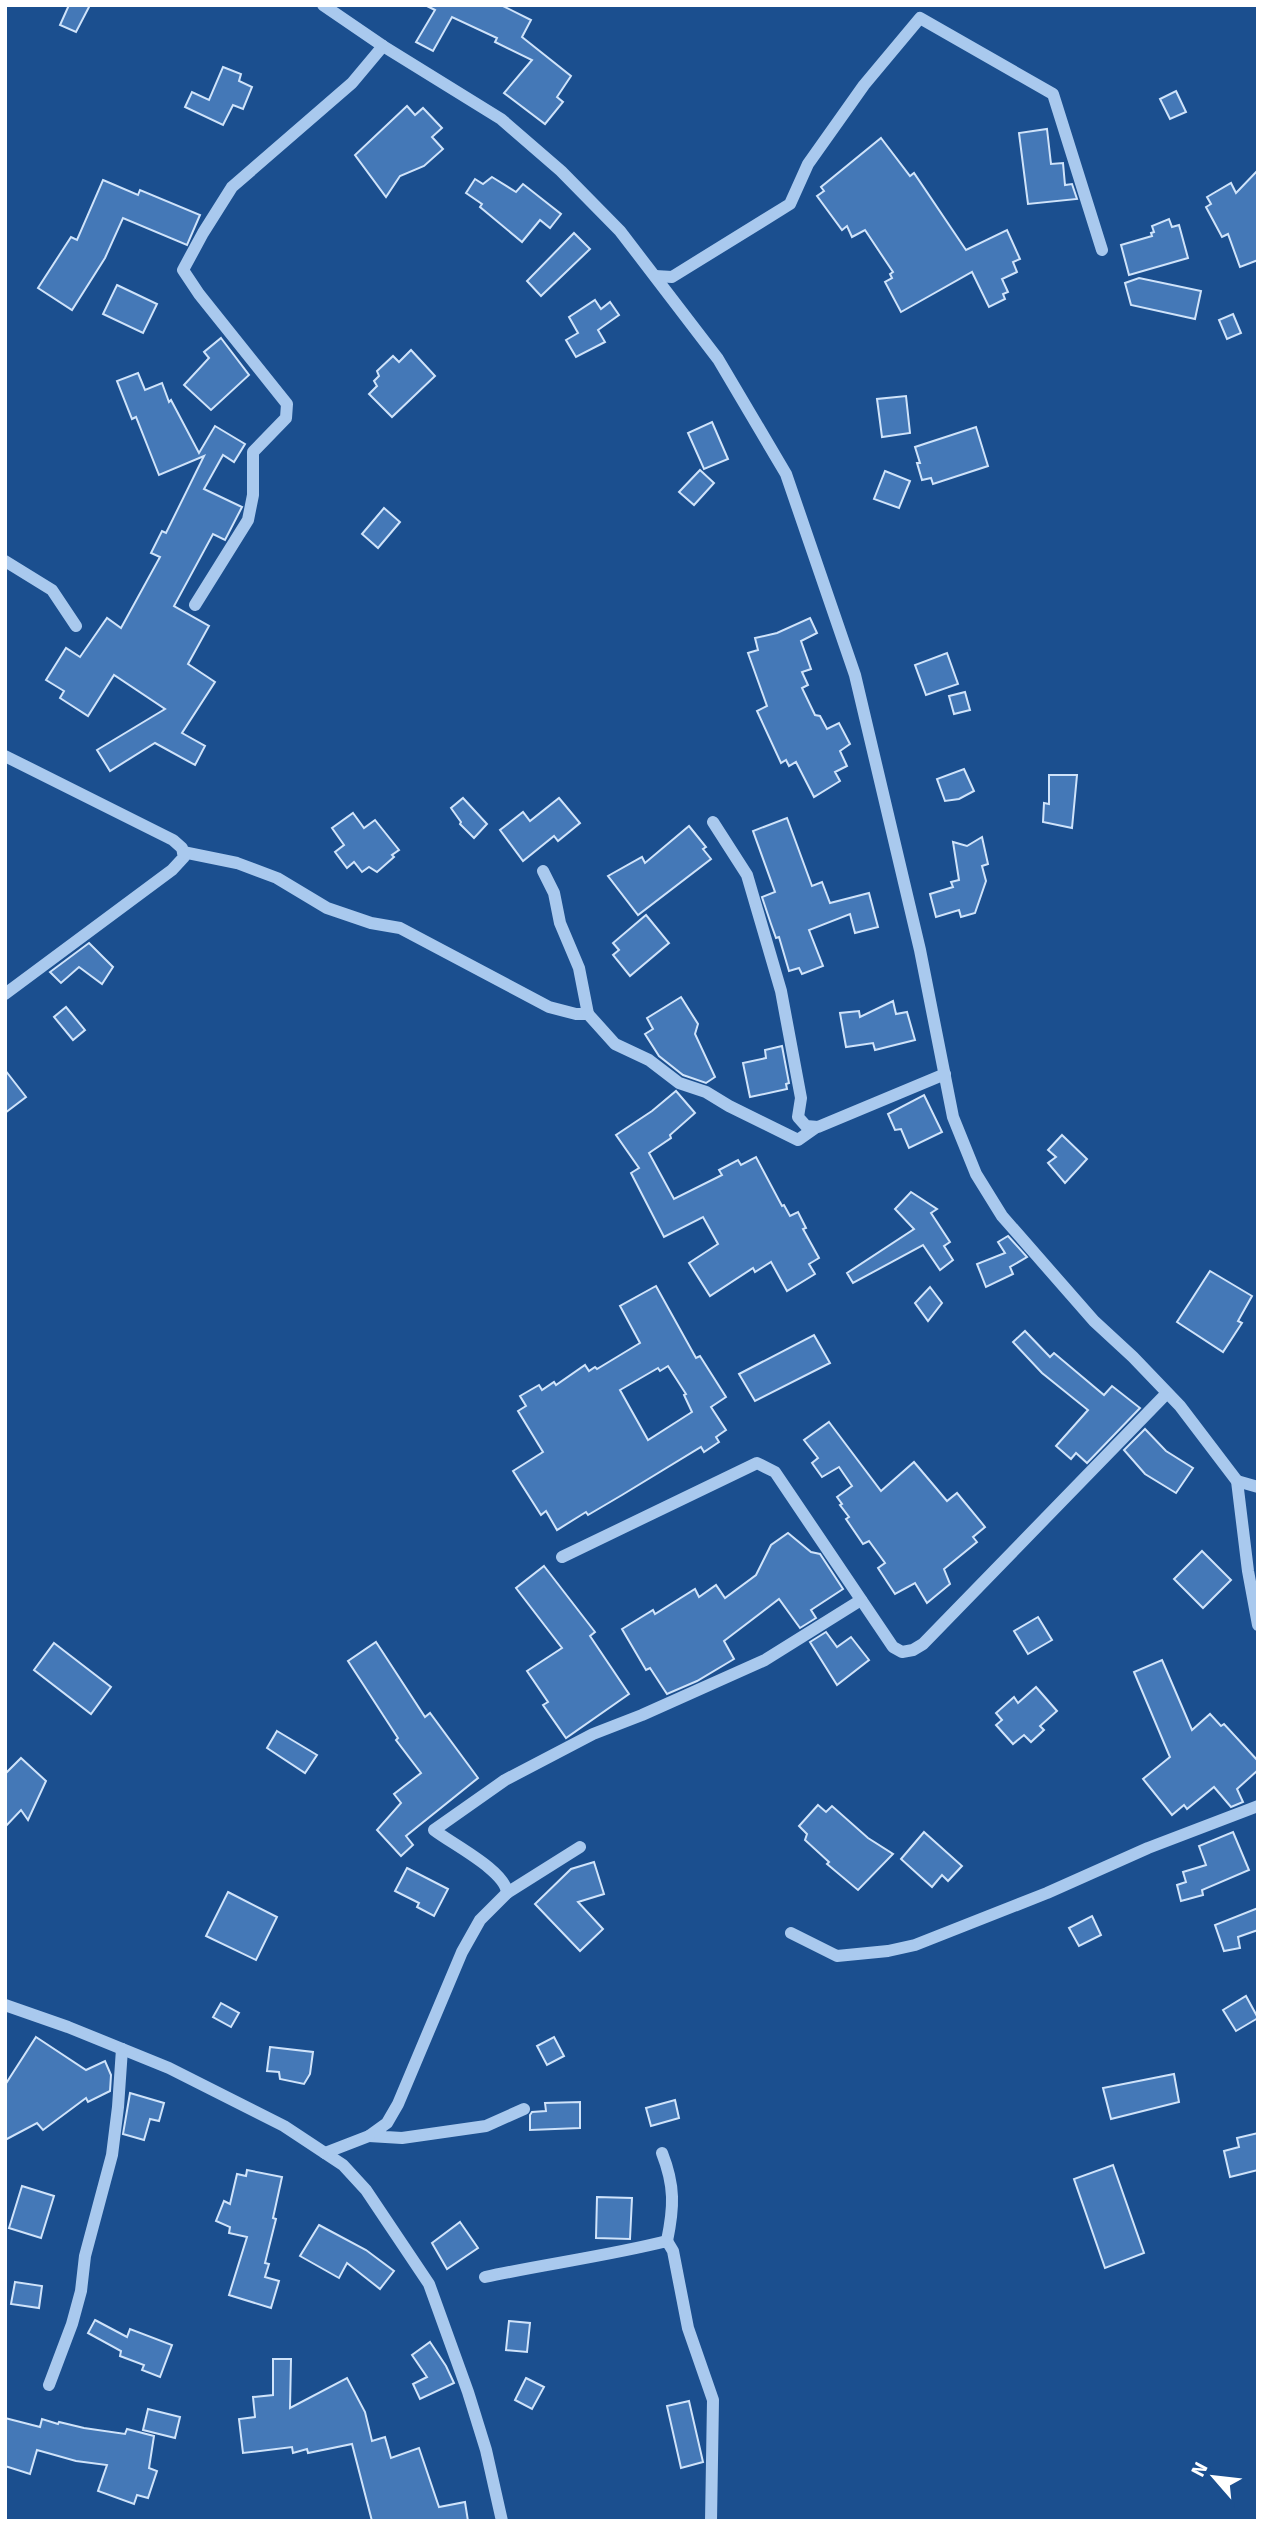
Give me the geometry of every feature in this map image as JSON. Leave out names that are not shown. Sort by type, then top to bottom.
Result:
[{"type":"street","points":[[323,5],[383,46],[501,119],[561,171],[620,230],[718,359],[786,474],[855,675],[897,849],[953,1117],[976,1174],[1002,1216],[1094,1321],[1167,1393],[1237,1481],[1248,1571],[1258,1625]]},
{"type":"street","points":[[654,276],[672,277],[790,204],[808,164],[864,85],[920,18],[1054,94],[1102,250]]},
{"type":"street","points":[[195,605],[248,520],[253,495],[253,452],[285,418],[287,404],[232,337],[183,270],[202,233],[232,187],[352,83],[383,46]]},
{"type":"street","points":[[5,561],[52,590],[76,626]]},
{"type":"street","points":[[5,756],[173,840],[182,848],[184,857],[181,863],[5,994]]},
{"type":"street","points":[[713,822],[747,875],[780,991],[801,1098],[798,1117],[801,1123],[815,1128]]},
{"type":"street","points":[[183,852],[237,863],[277,878],[327,908],[371,923],[400,928],[549,1007],[576,1014],[588,1014]]},
{"type":"street","points":[[543,871],[554,893],[560,923],[579,968],[588,1014],[615,1044],[649,1060],[679,1083],[706,1092],[797,1140],[815,1128],[944,1074]]},
{"type":"street","points":[[562,1557],[757,1463],[775,1472],[893,1647],[902,1652],[913,1650],[923,1644],[1167,1393]]},
{"type":"street","points":[[1237,1481],[1258,1487]]},
{"type":"street","points":[[507,1893],[506,1886],[485,1863],[454,1846],[434,1830],[505,1780],[593,1734],[765,1660],[860,1600]]},
{"type":"street","points":[[791,1933],[837,1956],[888,1951],[915,1945],[1047,1893],[1148,1848],[1258,1806]]},
{"type":"street","points":[[325,2152],[369,2136],[387,2123],[398,2104],[463,1952],[480,1920],[507,1893],[580,1846]]},
{"type":"street","points":[[5,2005],[169,2068],[284,2126],[343,2165],[366,2190],[429,2284],[468,2392],[502,2521]]},
{"type":"street","points":[[49,2385],[75,2313],[81,2291],[85,2256],[112,2155],[122,2049]]},
{"type":"street","points":[[369,2136],[402,2138],[486,2126],[524,2109]]},
{"type":"street","points":[[662,2153],[670,2174],[674,2206],[667,2241],[673,2251],[688,2328],[713,2400],[711,2521]]},
{"type":"street","points":[[485,2277],[566,2260],[608,2255],[667,2241]]},
{"type":"building","points":[[69,5],[90,5],[76,32],[60,25]]},
{"type":"building","points":[[425,5],[501,5],[531,20],[522,37],[571,76],[557,97],[563,102],[545,124],[504,93],[532,60],[495,42],[497,38],[452,17],[433,51],[416,42],[435,10]]},
{"type":"building","points":[[223,67],[241,74],[239,81],[252,87],[243,109],[233,105],[223,125],[185,107],[192,92],[209,100]]},
{"type":"building","points":[[1176,91],[1186,112],[1170,119],[1160,99]]},
{"type":"building","points":[[407,106],[415,115],[423,108],[442,128],[432,137],[443,149],[424,166],[400,176],[386,197],[355,155]]},
{"type":"building","points":[[1047,129],[1051,164],[1063,163],[1065,185],[1072,184],[1077,199],[1028,204],[1019,133]]},
{"type":"building","points":[[881,138],[910,176],[914,173],[966,250],[1007,230],[1020,259],[1013,262],[1017,272],[1002,279],[1008,292],[1003,294],[1005,299],[989,307],[972,272],[901,312],[885,282],[892,278],[890,274],[893,272],[865,230],[852,237],[847,226],[842,230],[817,196],[824,191],[821,187]]},
{"type":"building","points":[[1258,170],[1258,260],[1240,267],[1228,234],[1222,237],[1206,207],[1211,204],[1207,197],[1231,183],[1236,193]]},
{"type":"building","points":[[492,177],[516,192],[523,184],[561,214],[550,228],[540,220],[522,242],[480,207],[482,204],[466,193],[475,179],[483,184]]},
{"type":"building","points":[[103,180],[138,195],[140,190],[200,215],[187,245],[123,218],[105,258],[72,310],[38,288],[71,237],[77,240]]},
{"type":"building","points":[[1169,219],[1172,227],[1179,225],[1188,258],[1129,275],[1121,245],[1152,236],[1152,226]]},
{"type":"building","points":[[574,233],[590,249],[541,296],[527,281]]},
{"type":"building","points":[[1139,278],[1201,291],[1195,319],[1131,305],[1125,283]]},
{"type":"building","points":[[117,285],[157,304],[143,333],[103,314]]},
{"type":"building","points":[[595,300],[601,309],[610,302],[619,315],[598,330],[605,342],[576,357],[566,340],[578,333],[569,317]]},
{"type":"building","points":[[1233,314],[1241,333],[1227,339],[1219,320]]},
{"type":"building","points":[[221,338],[249,375],[211,410],[184,385],[209,358],[204,352]]},
{"type":"building","points":[[411,350],[435,376],[392,417],[369,394],[377,386],[374,381],[379,376],[377,371],[393,356],[399,362]]},
{"type":"building","points":[[138,373],[145,390],[162,383],[169,402],[171,400],[199,453],[215,426],[245,444],[234,462],[223,455],[204,489],[242,507],[225,540],[213,534],[174,606],[209,626],[188,664],[215,682],[182,733],[205,746],[195,765],[155,743],[110,771],[97,750],[165,709],[114,675],[88,716],[60,698],[64,691],[46,680],[66,648],[80,657],[107,618],[121,628],[160,557],[151,553],[162,531],[166,533],[204,456],[159,475],[136,417],[132,419],[117,381]]},
{"type":"building","points":[[906,396],[910,433],[882,437],[877,399]]},
{"type":"building","points":[[712,422],[728,459],[704,469],[688,433]]},
{"type":"building","points":[[976,427],[988,466],[933,484],[931,478],[922,480],[915,447]]},
{"type":"building","points":[[700,470],[714,483],[694,505],[679,492]]},
{"type":"building","points":[[885,471],[910,481],[899,508],[874,499]]},
{"type":"building","points":[[384,508],[400,522],[378,548],[362,534]]},
{"type":"building","points":[[810,618],[817,633],[801,641],[811,669],[802,672],[808,685],[802,688],[815,715],[820,716],[827,729],[839,723],[850,744],[840,751],[847,766],[835,772],[840,781],[814,797],[796,762],[789,766],[786,760],[781,763],[757,711],[767,706],[748,653],[758,650],[755,638],[777,633]]},
{"type":"building","points":[[947,653],[958,684],[926,695],[915,665]]},
{"type":"building","points":[[965,692],[970,710],[954,714],[949,696]]},
{"type":"building","points":[[964,769],[974,791],[959,799],[945,801],[937,779]]},
{"type":"building","points":[[1049,775],[1077,775],[1072,828],[1043,822],[1044,803],[1049,804]]},
{"type":"building","points":[[463,798],[487,824],[474,838],[460,824],[451,808]]},
{"type":"building","points":[[559,798],[580,823],[558,841],[554,836],[523,861],[500,830],[523,812],[530,821]]},
{"type":"building","points":[[353,813],[364,828],[375,820],[399,850],[377,872],[369,867],[362,872],[354,862],[347,868],[335,852],[344,845],[332,828]]},
{"type":"building","points":[[787,818],[812,886],[822,882],[830,903],[869,893],[878,927],[855,933],[850,914],[809,930],[823,966],[802,974],[799,968],[789,971],[779,937],[776,938],[771,924],[762,897],[775,892],[753,831]]},
{"type":"building","points":[[689,826],[706,847],[703,849],[711,859],[638,915],[608,876],[642,857],[645,863]]},
{"type":"building","points":[[982,837],[988,864],[982,866],[986,881],[975,913],[961,917],[959,910],[936,917],[930,894],[953,887],[951,882],[959,880],[953,842],[967,846]]},
{"type":"building","points":[[646,915],[669,943],[630,976],[613,955],[619,950],[613,943]]},
{"type":"building","points":[[89,943],[113,967],[102,984],[79,967],[61,983],[50,972]]},
{"type":"building","points":[[681,997],[698,1024],[695,1034],[715,1077],[706,1083],[683,1075],[659,1056],[645,1034],[653,1029],[647,1018]]},
{"type":"building","points":[[893,1001],[896,1014],[907,1012],[915,1040],[875,1050],[873,1043],[846,1047],[840,1013],[859,1011],[860,1017]]},
{"type":"building","points":[[66,1007],[85,1030],[73,1040],[54,1017]]},
{"type":"building","points":[[782,1046],[789,1083],[786,1084],[787,1089],[750,1097],[743,1063],[766,1058],[765,1050]]},
{"type":"building","points":[[5,1070],[26,1097],[5,1113]]},
{"type":"building","points":[[676,1091],[695,1113],[670,1135],[671,1138],[649,1153],[674,1199],[722,1175],[719,1170],[738,1160],[741,1165],[756,1157],[782,1206],[784,1205],[790,1216],[798,1212],[806,1228],[803,1229],[819,1258],[809,1264],[815,1274],[787,1291],[771,1262],[755,1272],[753,1268],[710,1296],[689,1263],[718,1244],[703,1217],[664,1237],[631,1173],[639,1168],[616,1135]]},
{"type":"building","points":[[924,1095],[942,1132],[909,1148],[901,1129],[895,1130],[888,1114]]},
{"type":"building","points":[[1062,1135],[1087,1159],[1065,1183],[1048,1163],[1056,1157],[1048,1150]]},
{"type":"building","points":[[911,1192],[937,1209],[931,1213],[950,1242],[944,1246],[953,1260],[940,1270],[923,1245],[853,1283],[847,1273],[914,1229],[895,1209]]},
{"type":"building","points":[[1008,1236],[1027,1257],[1010,1267],[1013,1274],[986,1287],[977,1264],[1005,1253],[998,1242]]},
{"type":"building","points":[[1210,1271],[1252,1296],[1238,1321],[1242,1323],[1223,1352],[1177,1322]]},
{"type":"building","points":[[656,1286],[696,1358],[700,1356],[726,1397],[711,1407],[726,1430],[716,1437],[719,1442],[704,1452],[701,1447],[588,1515],[586,1512],[557,1530],[546,1511],[541,1515],[513,1471],[543,1452],[518,1411],[526,1406],[520,1396],[539,1385],[542,1390],[554,1382],[556,1385],[585,1365],[589,1371],[595,1367],[597,1369],[640,1343],[620,1306]],"holes":[[[668,1366],[686,1394],[684,1395],[692,1412],[648,1440],[620,1390],[658,1368],[660,1371]]]},
{"type":"building","points":[[930,1287],[942,1303],[928,1321],[915,1303]]},
{"type":"building","points":[[1025,1331],[1050,1357],[1054,1353],[1104,1395],[1112,1386],[1140,1408],[1087,1463],[1076,1453],[1071,1459],[1056,1446],[1088,1410],[1042,1373],[1013,1342]]},
{"type":"building","points":[[814,1335],[830,1363],[755,1401],[739,1374]]},
{"type":"building","points":[[829,1422],[881,1491],[914,1462],[947,1501],[957,1493],[985,1527],[973,1537],[977,1542],[944,1569],[950,1584],[927,1603],[915,1583],[895,1594],[878,1568],[885,1563],[869,1541],[863,1544],[840,1505],[842,1504],[837,1497],[852,1486],[839,1467],[822,1477],[812,1463],[818,1458],[804,1440]]},
{"type":"building","points":[[1145,1429],[1166,1451],[1193,1468],[1176,1493],[1145,1474],[1124,1450]]},
{"type":"building","points":[[788,1533],[811,1552],[820,1554],[843,1589],[811,1610],[816,1618],[800,1628],[779,1599],[724,1641],[734,1659],[697,1681],[667,1694],[650,1668],[646,1670],[622,1629],[653,1610],[655,1614],[695,1589],[699,1597],[716,1585],[725,1598],[756,1575],[771,1545]]},
{"type":"building","points":[[1202,1551],[1231,1580],[1203,1608],[1174,1579]]},
{"type":"building","points":[[544,1566],[595,1632],[590,1636],[629,1694],[566,1738],[543,1705],[548,1702],[527,1671],[562,1648],[516,1588]]},
{"type":"building","points":[[1038,1617],[1052,1640],[1028,1654],[1014,1631]]},
{"type":"building","points":[[826,1632],[837,1647],[851,1637],[869,1660],[837,1685],[810,1642]]},
{"type":"building","points":[[376,1642],[425,1717],[430,1713],[478,1778],[406,1836],[413,1845],[401,1856],[377,1830],[401,1803],[394,1794],[421,1773],[396,1740],[398,1738],[348,1661]]},
{"type":"building","points":[[54,1643],[111,1687],[91,1714],[34,1670]]},
{"type":"building","points":[[1162,1660],[1192,1730],[1210,1714],[1221,1726],[1224,1724],[1258,1761],[1258,1770],[1237,1789],[1243,1802],[1231,1807],[1214,1787],[1187,1809],[1184,1805],[1172,1815],[1143,1779],[1170,1757],[1134,1672]]},
{"type":"building","points":[[1036,1687],[1057,1711],[1040,1726],[1044,1730],[1031,1742],[1024,1735],[1013,1744],[996,1725],[1002,1720],[996,1713],[1014,1697],[1018,1703]]},
{"type":"building","points":[[277,1731],[317,1755],[305,1773],[267,1748]]},
{"type":"building","points":[[21,1758],[46,1781],[28,1820],[21,1810],[5,1827],[5,1774]]},
{"type":"building","points":[[818,1805],[826,1812],[832,1806],[868,1838],[893,1854],[858,1890],[827,1864],[829,1862],[805,1840],[807,1834],[799,1826]]},
{"type":"building","points":[[924,1832],[962,1866],[948,1881],[942,1875],[932,1887],[901,1859]]},
{"type":"building","points":[[1233,1832],[1249,1870],[1202,1890],[1203,1895],[1181,1901],[1177,1885],[1186,1882],[1183,1872],[1206,1865],[1199,1846]]},
{"type":"building","points":[[594,1862],[604,1894],[578,1902],[603,1929],[580,1951],[535,1904],[571,1869]]},
{"type":"building","points":[[407,1868],[448,1889],[434,1916],[417,1907],[419,1903],[395,1891]]},
{"type":"building","points":[[228,1892],[277,1917],[256,1960],[206,1936]]},
{"type":"building","points":[[1258,1908],[1258,1930],[1238,1937],[1240,1948],[1224,1951],[1215,1925]]},
{"type":"building","points":[[1092,1916],[1101,1935],[1079,1946],[1069,1928]]},
{"type":"building","points":[[1246,1996],[1258,2018],[1236,2031],[1223,2010]]},
{"type":"building","points":[[221,2003],[239,2013],[231,2027],[213,2017]]},
{"type":"building","points":[[36,2037],[86,2070],[105,2061],[111,2075],[110,2091],[88,2102],[86,2098],[43,2130],[37,2123],[5,2140],[5,2085]]},
{"type":"building","points":[[554,2037],[564,2056],[547,2065],[537,2046]]},
{"type":"building","points":[[270,2047],[313,2052],[310,2074],[304,2084],[280,2079],[279,2072],[267,2071]]},
{"type":"building","points":[[1174,2074],[1179,2102],[1111,2119],[1103,2088]]},
{"type":"building","points":[[130,2093],[164,2103],[159,2121],[150,2119],[144,2140],[123,2134]]},
{"type":"building","points":[[675,2100],[679,2118],[651,2126],[646,2108]]},
{"type":"building","points":[[580,2102],[580,2128],[530,2130],[530,2115],[532,2112],[546,2111],[545,2103]]},
{"type":"building","points":[[1258,2133],[1258,2170],[1230,2177],[1224,2151],[1239,2147],[1237,2138]]},
{"type":"building","points":[[1113,2165],[1144,2253],[1105,2268],[1074,2179]]},
{"type":"building","points":[[247,2170],[282,2177],[273,2218],[276,2219],[265,2263],[269,2264],[265,2277],[279,2281],[271,2308],[229,2295],[247,2237],[229,2233],[230,2227],[216,2221],[224,2201],[230,2204],[237,2174],[246,2176]]},
{"type":"building","points":[[22,2186],[54,2196],[41,2238],[9,2228]]},
{"type":"building","points":[[597,2197],[632,2198],[630,2239],[596,2238]]},
{"type":"building","points":[[460,2222],[478,2248],[447,2269],[432,2243]]},
{"type":"building","points":[[319,2225],[366,2250],[394,2271],[380,2289],[347,2263],[339,2278],[300,2256]]},
{"type":"building","points":[[15,2282],[42,2286],[39,2308],[11,2304]]},
{"type":"building","points":[[95,2320],[127,2337],[130,2329],[172,2345],[160,2377],[142,2370],[144,2365],[120,2356],[121,2351],[88,2333]]},
{"type":"building","points":[[509,2321],[530,2323],[527,2352],[506,2350]]},
{"type":"building","points":[[430,2342],[454,2383],[420,2399],[413,2384],[427,2377],[412,2355]]},
{"type":"building","points":[[273,2359],[291,2359],[290,2408],[347,2378],[365,2412],[372,2441],[385,2437],[391,2458],[419,2448],[439,2507],[465,2502],[468,2521],[372,2521],[352,2444],[308,2453],[307,2449],[293,2453],[292,2447],[243,2453],[239,2419],[255,2417],[253,2397],[273,2395]]},
{"type":"building","points":[[526,2378],[544,2387],[532,2409],[515,2400]]},
{"type":"building","points":[[689,2401],[703,2462],[681,2468],[667,2406]]},
{"type":"building","points":[[148,2409],[180,2417],[175,2438],[143,2430]]},
{"type":"building","points":[[5,2418],[40,2427],[42,2419],[125,2434],[127,2429],[154,2436],[149,2468],[157,2471],[148,2498],[137,2495],[134,2504],[98,2491],[107,2465],[76,2461],[37,2450],[30,2474],[5,2466]]}]
